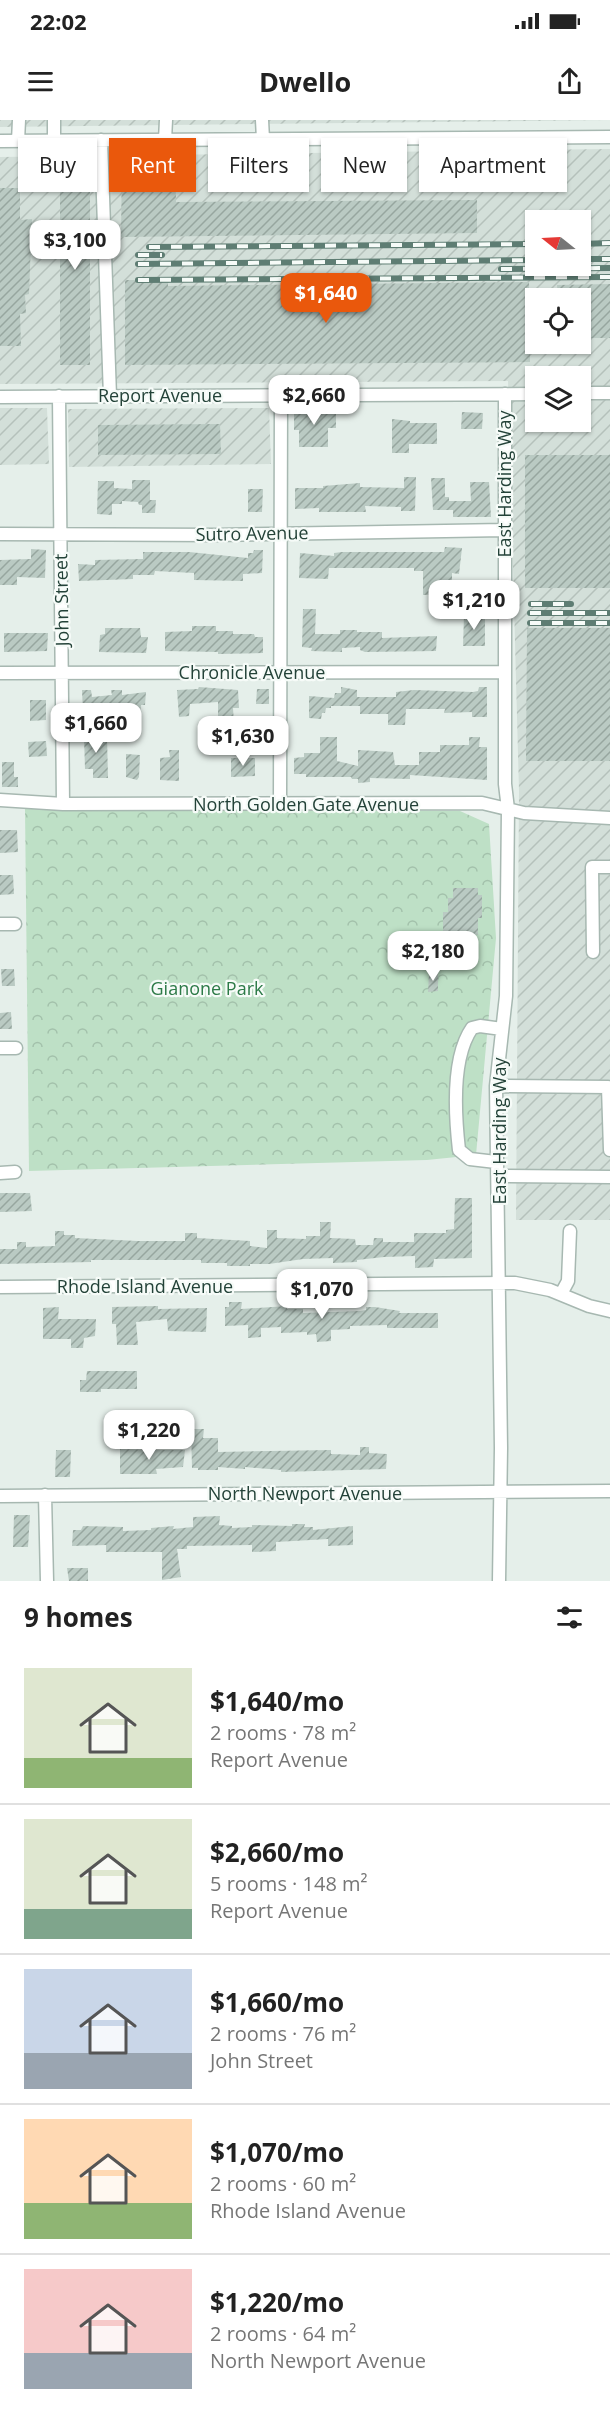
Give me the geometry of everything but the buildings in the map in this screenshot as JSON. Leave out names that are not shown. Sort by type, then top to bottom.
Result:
[{"type":"street","points":[[18,138],[19,120]]},
{"type":"street","points":[[54,120],[54,138]]},
{"type":"street","points":[[165,120],[165,138]]},
{"type":"street","points":[[262,120],[263,138]]},
{"type":"street","points":[[309,139],[610,137]]},
{"type":"street","points":[[97,140],[109,140]]},
{"type":"street","points":[[101,140],[110,396]]},
{"type":"street","points":[[0,141],[18,141]]},
{"type":"street","points":[[591,393],[610,393]]},
{"type":"street","name":"East Harding Way","points":[[499,1581],[501,1448],[496,1086],[506,996],[508,809],[505,784],[504,672],[505,394]]},
{"type":"street","name":"Report Avenue","points":[[0,397],[525,394]]},
{"type":"street","points":[[280,395],[280,804]]},
{"type":"street","name":"John Street","points":[[59,396],[63,804]]},
{"type":"street","name":"Sutro Avenue","points":[[0,534],[59,536],[504,530]]},
{"type":"street","name":"Chronicle Avenue","points":[[0,673],[504,672]]},
{"type":"street","name":"North Golden Gate Avenue","points":[[0,800],[63,804],[482,803],[524,813],[610,818]]},
{"type":"street","points":[[593,952],[592,867],[610,867]]},
{"type":"street","points":[[0,924],[15,924]]},
{"type":"street","points":[[496,1162],[470,1159],[459,1150],[456,1124],[457,1082],[461,1051],[472,1029],[480,1026],[502,1029]]},
{"type":"street","points":[[0,1048],[16,1048]]},
{"type":"street","points":[[496,1086],[608,1087],[610,1150]]},
{"type":"street","points":[[0,1173],[15,1173]]},
{"type":"street","points":[[498,1176],[610,1177]]},
{"type":"street","points":[[561,1294],[568,1281],[570,1231]]},
{"type":"street","name":"Rhode Island Avenue","points":[[0,1287],[499,1283],[529,1285],[610,1311]]},
{"type":"street","name":"North Newport Avenue","points":[[0,1496],[610,1491]]},
{"type":"street","points":[[45,1495],[47,1581]]},
{"type":"shaded area","points":[[0,120],[610,120],[0,127]]},
{"type":"shaded area","points":[[610,149],[610,1220],[516,1220],[519,791],[508,381],[0,384],[0,157],[18,157],[18,192],[97,192],[97,156],[109,156],[109,192],[196,192],[196,154],[208,154],[208,192],[309,192],[309,153],[321,153],[321,192],[407,192],[407,152],[419,152],[419,192],[567,192],[567,150]]},
{"type":"shaded area","points":[[0,408],[47,408],[49,464],[0,465]]},
{"type":"shaded area","points":[[269,408],[271,464],[69,467],[68,409]]},
{"type":"green space","name":"Gianone Park","points":[[25,809],[460,811],[489,824],[496,938],[476,1155],[427,1160],[29,1171]]},
{"type":"railway","points":[[591,244],[610,243]]},
{"type":"railway","points":[[149,247],[525,244]]},
{"type":"railway","points":[[138,255],[162,255]]},
{"type":"railway","points":[[591,259],[610,259]]},
{"type":"railway","points":[[138,264],[525,260]]},
{"type":"railway","points":[[501,269],[610,268]]},
{"type":"railway","points":[[138,280],[610,277]]},
{"type":"railway","points":[[531,604],[571,604]]},
{"type":"railway","points":[[530,613],[610,613]]},
{"type":"railway","points":[[530,623],[610,623]]}]
